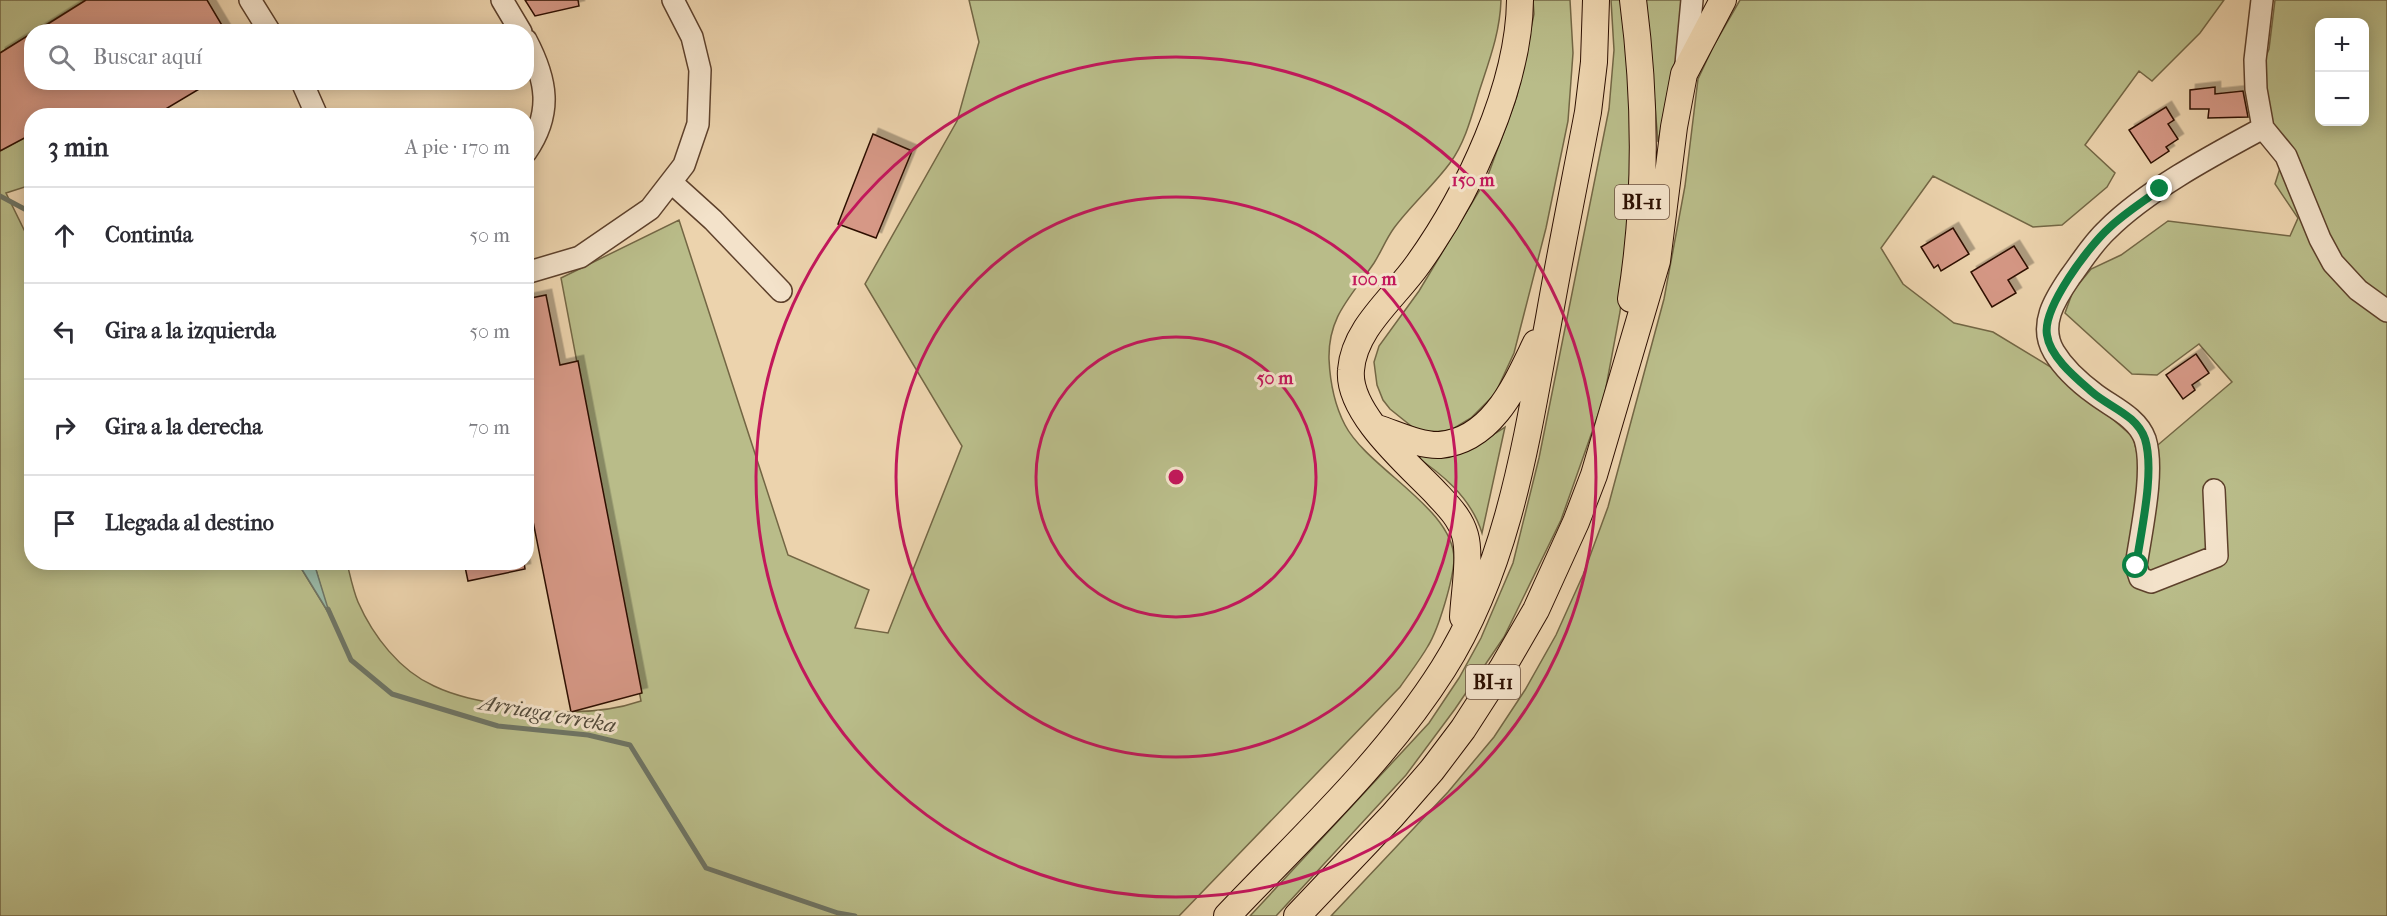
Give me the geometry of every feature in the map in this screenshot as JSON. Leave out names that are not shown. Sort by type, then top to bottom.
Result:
[{"type":"main road","points":[[1461,635],[1466,536],[1457,515],[1375,428],[1362,411],[1354,392],[1350,372],[1355,348],[1365,330],[1419,264],[1473,169],[1500,106],[1517,42],[1520,0]]},
{"type":"main road","name":"BI-11","points":[[1227,916],[1392,740],[1438,676],[1477,605],[1506,523],[1531,420],[1588,112],[1594,62],[1596,0]]},
{"type":"main road","name":"BI-11","points":[[1298,916],[1392,816],[1432,770],[1462,729],[1503,667],[1536,610],[1576,522],[1594,475],[1615,403],[1639,252],[1643,182],[1643,117],[1639,47],[1633,0]]},
{"type":"main road","points":[[1615,403],[1657,261],[1674,127],[1684,74],[1723,0]]},
{"type":"main road","points":[[1375,428],[1415,441],[1438,445],[1460,440],[1486,424],[1509,398],[1549,318]]},
{"type":"street","points":[[250,0],[265,24]]},
{"type":"street","points":[[502,0],[516,24]]},
{"type":"street","points":[[534,271],[580,257],[650,209],[684,165],[698,124],[700,70],[692,37],[673,0]]},
{"type":"street","points":[[1684,74],[1692,0]]},
{"type":"street","points":[[2262,0],[2255,60],[2256,89],[2263,128],[2286,156],[2333,263],[2358,290],[2387,311]]},
{"type":"street","points":[[534,56],[542,72],[546,99],[539,134],[534,141]]},
{"type":"street","points":[[306,90],[313,108]]},
{"type":"street","points":[[2214,490],[2217,556],[2151,582],[2140,578],[2136,566],[2149,463],[2145,438],[2133,421],[2093,393],[2054,352],[2047,335],[2048,318],[2058,295],[2096,241],[2108,229],[2160,189],[2263,128]]},
{"type":"street","points":[[671,182],[713,220],[781,291]]},
{"type":"green space","points":[[0,0],[86,0],[47,24],[24,24],[24,38],[0,53]]},
{"type":"green space","points":[[969,0],[1501,0],[1499,24],[1493,47],[1460,147],[1443,171],[1391,232],[1374,263],[1342,308],[1332,331],[1330,344],[1332,385],[1338,410],[1345,425],[1356,441],[1372,457],[1426,506],[1451,541],[1453,569],[1441,616],[1428,646],[1400,687],[1179,916],[0,916],[0,151],[24,138],[24,187],[6,193],[24,230],[24,570],[302,570],[328,612],[316,570],[349,570],[356,597],[371,627],[399,662],[422,679],[463,697],[514,707],[562,712],[594,711],[641,701],[561,278],[679,220],[788,555],[869,590],[855,628],[888,633],[962,446],[865,284],[957,121],[979,42]]},
{"type":"green space","points":[[1533,0],[1570,0],[1573,53],[1568,121],[1546,228],[1514,353],[1495,394],[1471,418],[1451,430],[1432,432],[1415,429],[1390,409],[1383,400],[1377,385],[1374,362],[1379,346],[1419,291],[1487,178],[1517,96],[1534,14]]},
{"type":"green space","points":[[1611,0],[1621,0],[1626,26],[1636,175],[1620,312],[1604,398],[1561,520],[1504,637],[1406,775],[1276,916],[1250,916],[1429,723],[1459,678],[1481,638],[1513,563],[1539,458],[1609,109],[1614,50]]},
{"type":"green space","points":[[1646,0],[1684,0],[1680,42],[1658,142]]},
{"type":"green space","points":[[1740,0],[2224,0],[2200,33],[2152,81],[2139,71],[2085,145],[2115,173],[2107,187],[2062,225],[2033,227],[1933,176],[1881,248],[1903,284],[1954,323],[1993,332],[2059,372],[2133,437],[2139,461],[2232,382],[2199,344],[2157,375],[2132,374],[2065,313],[2073,291],[2091,269],[2121,255],[2168,221],[2290,236],[2298,218],[2275,184],[2281,165],[2265,88],[2265,59],[2269,49],[2275,0],[2387,0],[2387,916],[1331,916],[1448,792],[1494,737],[1525,690],[1556,635],[1583,575],[1608,507],[1664,299],[1685,186],[1698,79],[1714,45]]},
{"type":"green space","points":[[1505,427],[1482,533],[1463,497],[1444,478],[1411,453],[1471,449]]},
{"type":"shaded area","points":[[302,570],[316,570],[330,615]]},
{"type":"building","points":[[86,0],[207,0],[221,24],[48,24]]},
{"type":"building","points":[[525,0],[578,0],[579,6],[535,16]]},
{"type":"building","points":[[24,38],[24,90],[198,90],[167,108],[24,108],[24,138],[0,151],[0,53]]},
{"type":"building","points":[[2215,87],[2215,94],[2243,91],[2248,117],[2208,118],[2209,109],[2190,109],[2190,90]]},
{"type":"building","points":[[2166,107],[2174,120],[2168,124],[2178,139],[2166,147],[2169,151],[2151,163],[2129,130]]},
{"type":"building","points":[[873,134],[912,151],[876,238],[838,224]]},
{"type":"building","points":[[1953,228],[1969,254],[1941,271],[1938,265],[1934,268],[1921,247]]},
{"type":"building","points":[[2014,246],[2028,268],[2008,280],[2016,293],[1992,307],[1971,272]]},
{"type":"building","points":[[546,295],[560,365],[578,361],[642,693],[571,712],[534,526],[534,297]]},
{"type":"building","points":[[2196,354],[2209,373],[2192,385],[2195,390],[2183,399],[2166,375]]},
{"type":"building","points":[[466,570],[520,570],[468,581]]},
{"type":"waterway","name":"Arriaga erreka","points":[[0,196],[24,209]]},
{"type":"waterway","name":"Arriaga erreka","points":[[328,609],[351,660],[392,694],[498,726],[588,735],[630,745],[706,868],[838,913],[855,916]]},
{"type":"route","points":[[2136,566],[2149,463],[2145,438],[2133,421],[2093,393],[2054,352],[2047,335],[2048,318],[2058,295],[2096,241],[2126,213],[2160,189]]}]
